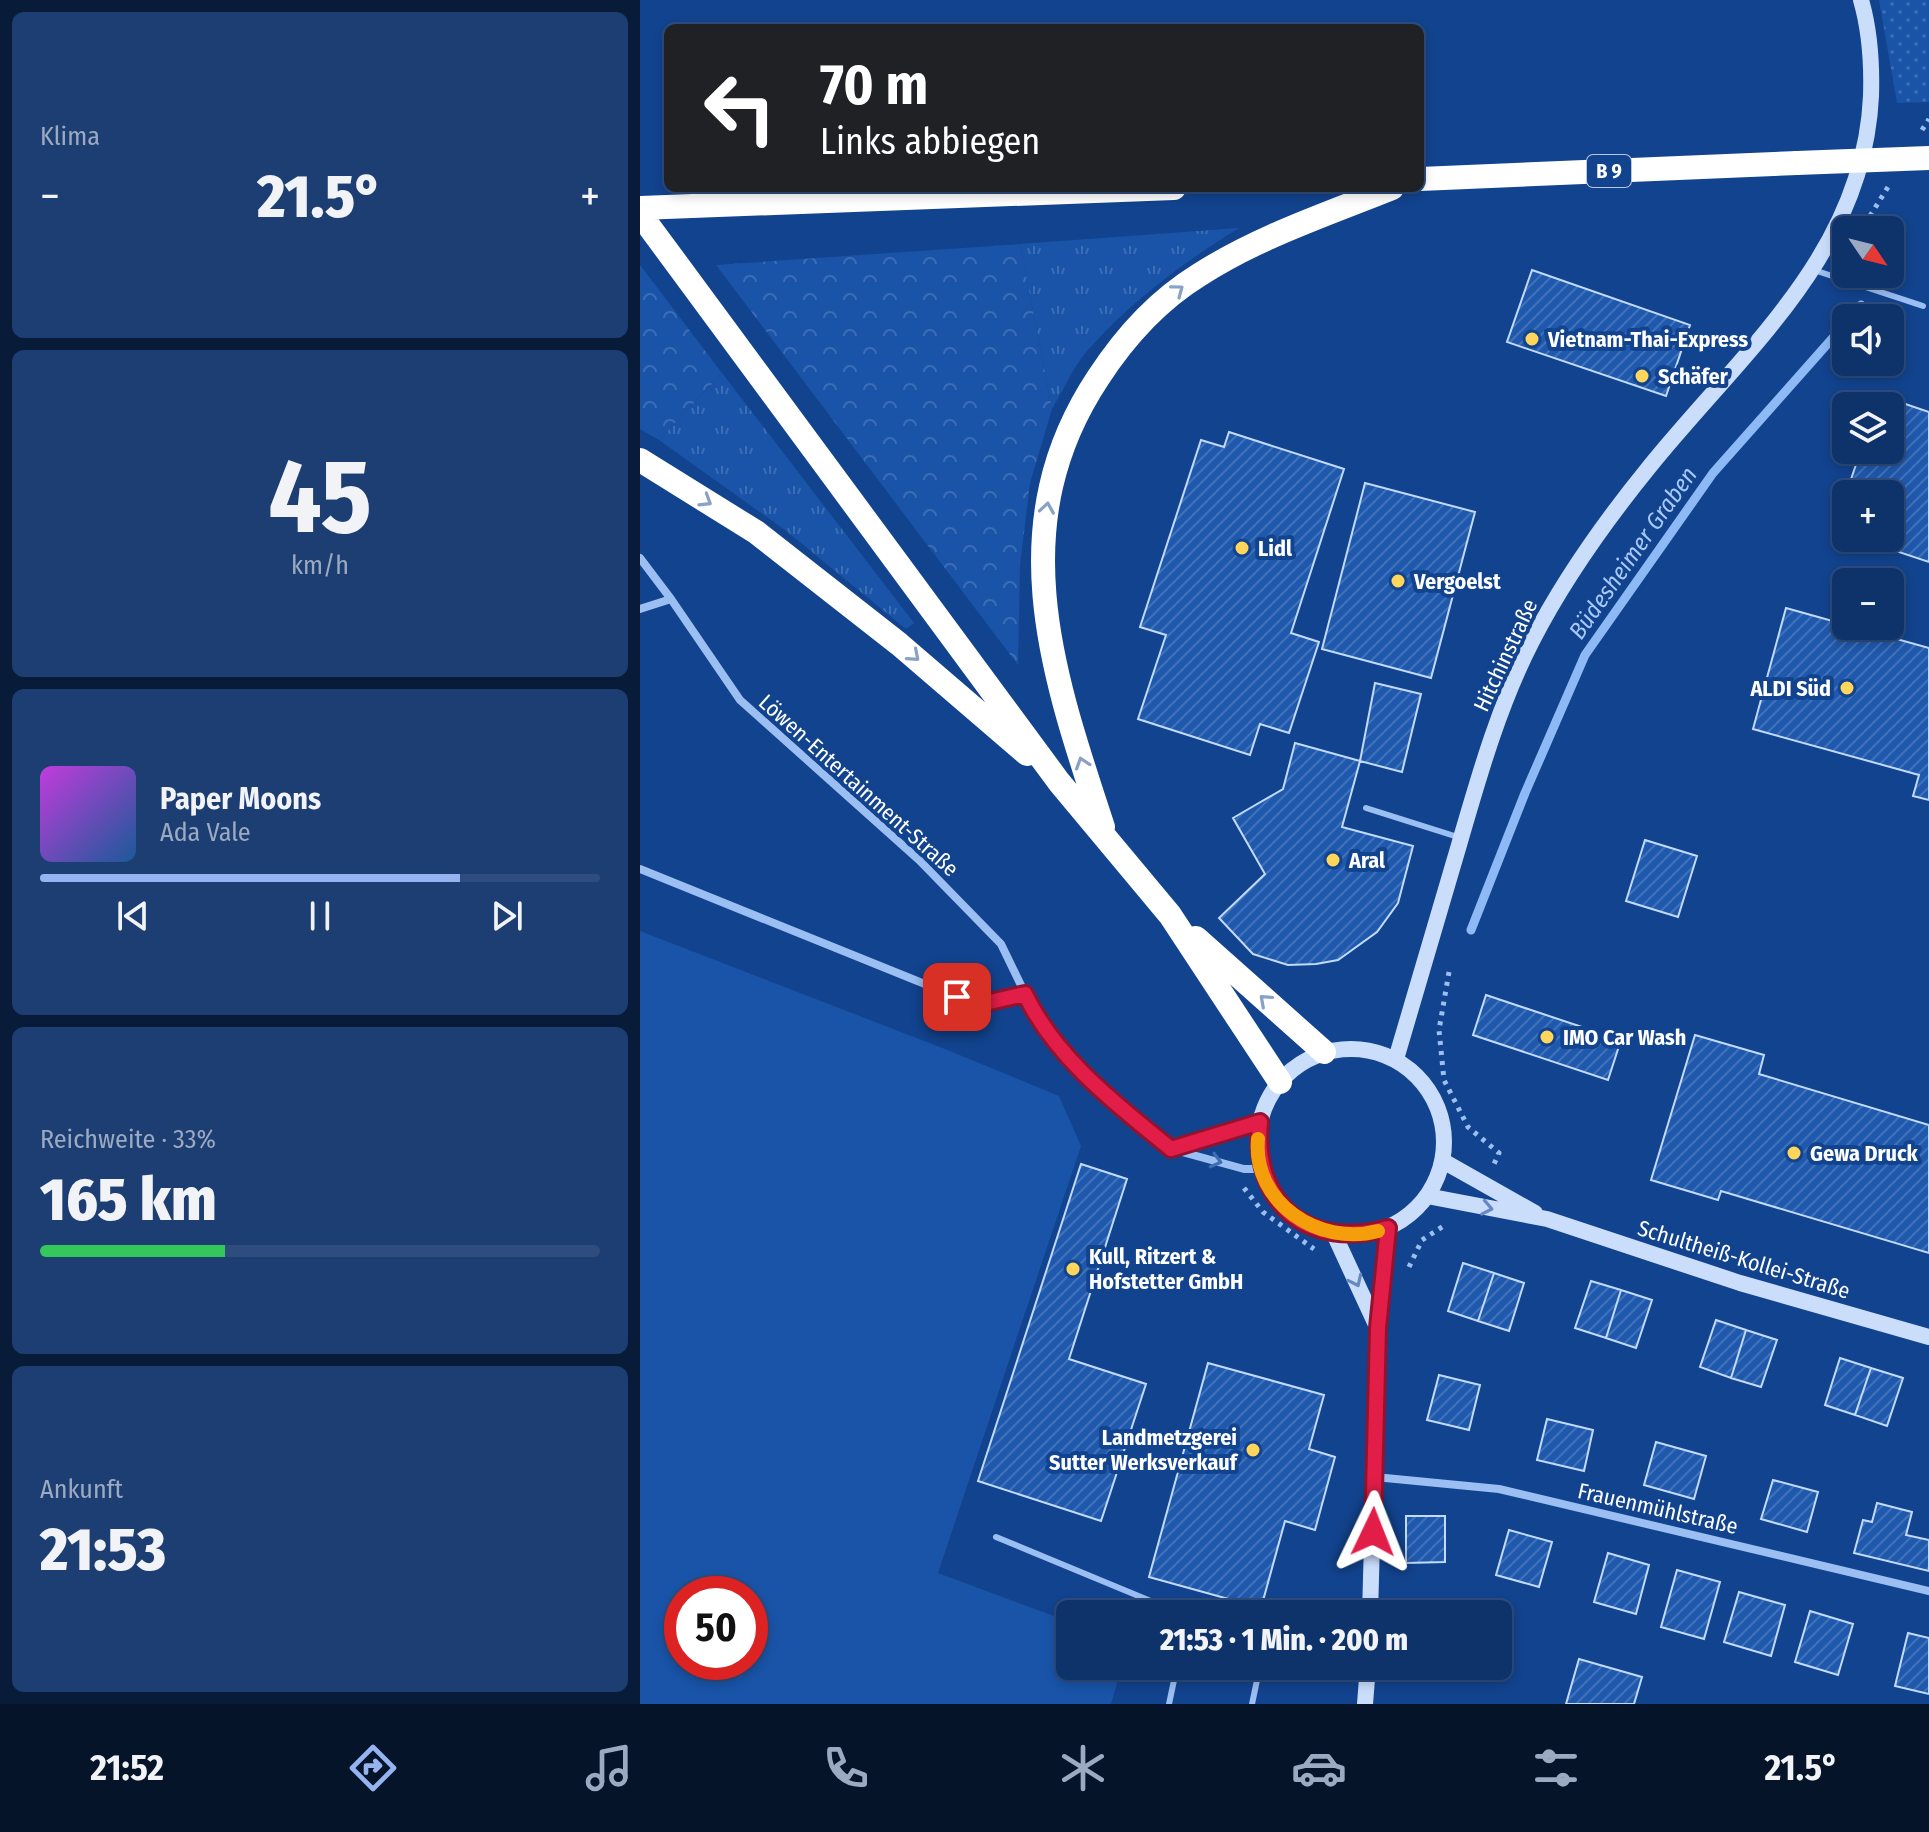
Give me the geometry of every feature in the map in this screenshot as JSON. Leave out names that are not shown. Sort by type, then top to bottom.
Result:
[{"type":"highway","name":"B 9","points":[[1424,179],[1929,158]]},
{"type":"highway","points":[[640,211],[1065,192]]},
{"type":"highway","points":[[1107,837],[1063,704],[1044,606],[1042,569],[1046,519],[1059,459],[1073,424],[1111,357],[1136,327],[1196,276],[1265,239],[1382,192]]},
{"type":"highway","points":[[640,211],[1059,782],[1170,915],[1280,1082]]},
{"type":"highway","points":[[640,460],[756,532],[899,644],[1059,782]]},
{"type":"highway","points":[[1170,915],[1324,1052]]},
{"type":"main road","name":"Hitchinstraße","points":[[1396,1059],[1489,741],[1531,642],[1569,575],[1649,467],[1814,270],[1845,212],[1864,149],[1870,113],[1869,41],[1861,0]]},
{"type":"main road","points":[[1360,1049],[1396,1059],[1419,1077],[1436,1102],[1444,1131],[1443,1161],[1437,1179],[1410,1215],[1388,1228],[1362,1235],[1334,1234],[1310,1226],[1289,1212],[1272,1193],[1261,1169],[1258,1146],[1260,1122],[1267,1101],[1280,1082],[1299,1064],[1324,1052],[1360,1049]]},
{"type":"main road","name":"Schultheiß-Kollei-Straße","points":[[1443,1161],[1547,1219]]},
{"type":"main road","name":"Schultheiß-Kollei-Straße","points":[[1427,1196],[1547,1219],[1740,1283],[1929,1337]]},
{"type":"main road","points":[[1371,1600],[1378,1328],[1388,1228]]},
{"type":"main road","points":[[1334,1234],[1378,1328]]},
{"type":"main road","points":[[1365,1704],[1367,1680]]},
{"type":"street","name":"Löwen-Entertainment-Straße","points":[[640,558],[740,700],[919,860],[1001,944],[1025,994],[1054,1041],[1080,1070],[1171,1149],[1244,1169],[1261,1169]]},
{"type":"street","points":[[640,609],[671,599]]},
{"type":"street","points":[[640,869],[957,997],[985,1003],[1025,994]]},
{"type":"street","points":[[1171,1149],[1260,1122]]},
{"type":"street","name":"Frauenmühlstraße","points":[[1375,1477],[1499,1489],[1929,1591]]},
{"type":"lane","points":[[1814,270],[1923,306]]},
{"type":"lane","points":[[1366,808],[1461,838]]},
{"type":"lane","points":[[996,1537],[1148,1600]]},
{"type":"lane","points":[[1169,1704],[1174,1680]]},
{"type":"lane","points":[[1252,1704],[1257,1680]]},
{"type":"path","points":[[1451,960],[1439,1030],[1444,1080],[1468,1127],[1499,1153],[1486,1185]]},
{"type":"path","points":[[1231,1185],[1243,1186],[1263,1212],[1316,1250]]},
{"type":"path","points":[[1383,1280],[1407,1279],[1422,1240],[1442,1225],[1471,1224],[1479,1206]]},
{"type":"green space","points":[[1879,0],[1929,0],[1929,102],[1897,103]]},
{"type":"green space","points":[[1239,228],[1178,269],[1122,315],[1082,358],[1052,409],[1020,244]]},
{"type":"green space","points":[[1020,244],[1052,409],[1030,483],[1020,566],[1018,665],[716,265]]},
{"type":"green space","points":[[640,265],[722,373],[659,440],[640,429]]},
{"type":"green space","points":[[722,373],[914,623],[906,629],[785,530],[659,440]]},
{"type":"green space","points":[[640,931],[1059,1096],[1081,1146],[938,1573],[1056,1617],[1056,1680],[1118,1680],[1111,1704],[640,1704]]},
{"type":"building","points":[[1532,270],[1690,325],[1666,396],[1507,342]]},
{"type":"building","points":[[1904,404],[1929,412],[1929,562],[1899,552],[1904,552],[1904,480],[1851,480],[1856,464],[1904,464]]},
{"type":"building","name":"Lidl","points":[[1229,432],[1344,469],[1291,633],[1319,642],[1289,733],[1260,724],[1250,755],[1138,719],[1166,635],[1140,627],[1201,440],[1224,447]]},
{"type":"building","name":"Vergoelst","points":[[1365,483],[1475,512],[1431,678],[1322,649]]},
{"type":"building","name":"ALDI Süd","points":[[1786,608],[1832,621],[1832,640],[1900,640],[1929,648],[1929,800],[1913,796],[1919,775],[1753,729]]},
{"type":"building","points":[[1375,683],[1421,694],[1402,772],[1360,761]]},
{"type":"building","name":"Aral","points":[[1295,743],[1360,761],[1342,827],[1413,846],[1398,903],[1377,932],[1338,960],[1288,965],[1253,954],[1219,918],[1265,874],[1233,818],[1283,789]]},
{"type":"building","points":[[1645,840],[1697,856],[1678,917],[1626,901]]},
{"type":"building","name":"IMO Car Wash","points":[[1486,995],[1621,1040],[1608,1080],[1473,1035]]},
{"type":"building","name":"Gewa Druck","points":[[1695,1035],[1764,1055],[1759,1074],[1929,1125],[1929,1253],[1721,1191],[1718,1200],[1651,1180]]},
{"type":"building","name":"Kull, Ritzert & Hofstetter GmbH","points":[[1081,1164],[1127,1179],[1069,1359],[1146,1384],[1101,1521],[978,1481]]},
{"type":"building","points":[[1463,1263],[1494,1273],[1478,1321],[1448,1311]]},
{"type":"building","points":[[1494,1273],[1524,1283],[1509,1331],[1478,1321]]},
{"type":"building","points":[[1591,1281],[1621,1290],[1606,1338],[1575,1328]]},
{"type":"building","points":[[1621,1290],[1652,1300],[1636,1348],[1606,1338]]},
{"type":"building","points":[[1716,1320],[1746,1330],[1731,1378],[1700,1367]]},
{"type":"building","points":[[1746,1330],[1777,1340],[1761,1387],[1731,1378]]},
{"type":"building","points":[[1840,1358],[1871,1368],[1855,1415],[1825,1405]]},
{"type":"building","points":[[1208,1363],[1324,1395],[1309,1449],[1335,1457],[1315,1530],[1285,1521],[1263,1600],[1232,1600],[1149,1577]]},
{"type":"building","points":[[1871,1368],[1903,1378],[1887,1426],[1855,1415]]},
{"type":"building","points":[[1439,1375],[1480,1385],[1469,1430],[1427,1420]]},
{"type":"building","points":[[1547,1419],[1593,1430],[1584,1471],[1537,1460]]},
{"type":"building","points":[[1656,1442],[1706,1456],[1694,1499],[1644,1485]]},
{"type":"building","points":[[1773,1480],[1818,1492],[1807,1532],[1761,1519]]},
{"type":"building","points":[[1877,1503],[1912,1512],[1906,1535],[1929,1540],[1929,1571],[1854,1553],[1863,1520],[1872,1522]]},
{"type":"building","points":[[1406,1516],[1445,1516],[1445,1562],[1406,1563]]},
{"type":"building","points":[[1509,1530],[1552,1542],[1539,1587],[1496,1575]]},
{"type":"building","points":[[1608,1553],[1649,1565],[1636,1614],[1594,1602]]},
{"type":"building","points":[[1677,1570],[1720,1582],[1704,1639],[1661,1627]]},
{"type":"building","points":[[1739,1592],[1785,1605],[1771,1656],[1724,1642]]},
{"type":"building","points":[[1810,1611],[1853,1624],[1838,1675],[1795,1662]]},
{"type":"building","points":[[1908,1633],[1929,1638],[1929,1694],[1895,1686]]},
{"type":"building","points":[[1579,1659],[1642,1677],[1634,1704],[1566,1704]]},
{"type":"waterway","name":"Büdesheimer Graben","points":[[1471,930],[1525,793],[1585,655],[1713,473],[1832,339]]},
{"type":"slow traffic","points":[[1258,1139],[1261,1169],[1272,1193],[1289,1212],[1310,1226],[1334,1234],[1362,1235],[1378,1231]]},
{"type":"place","name":"Vietnam-Thai-Express","points":[[1532,339]]},
{"type":"place","name":"Schäfer","points":[[1642,376]]},
{"type":"place","name":"Lidl","points":[[1242,548]]},
{"type":"place","name":"Vergoelst","points":[[1398,581]]},
{"type":"place","name":"ALDI Süd","points":[[1847,688]]},
{"type":"place","name":"Aral","points":[[1333,860]]},
{"type":"place","name":"IMO Car Wash","points":[[1547,1037]]},
{"type":"place","name":"Gewa Druck","points":[[1794,1153]]},
{"type":"place","name":"Kull, Ritzert & Hofstetter GmbH","points":[[1073,1269]]},
{"type":"place","name":"Landmetzgerei Sutter Werksverkauf","points":[[1253,1450]]},
{"type":"route","points":[[957,997],[985,1003],[1025,994],[1054,1041],[1080,1070],[1171,1149],[1260,1122],[1258,1146],[1261,1169],[1272,1193],[1289,1212],[1310,1226],[1334,1234],[1362,1235],[1388,1228],[1378,1328],[1373,1532]]}]
